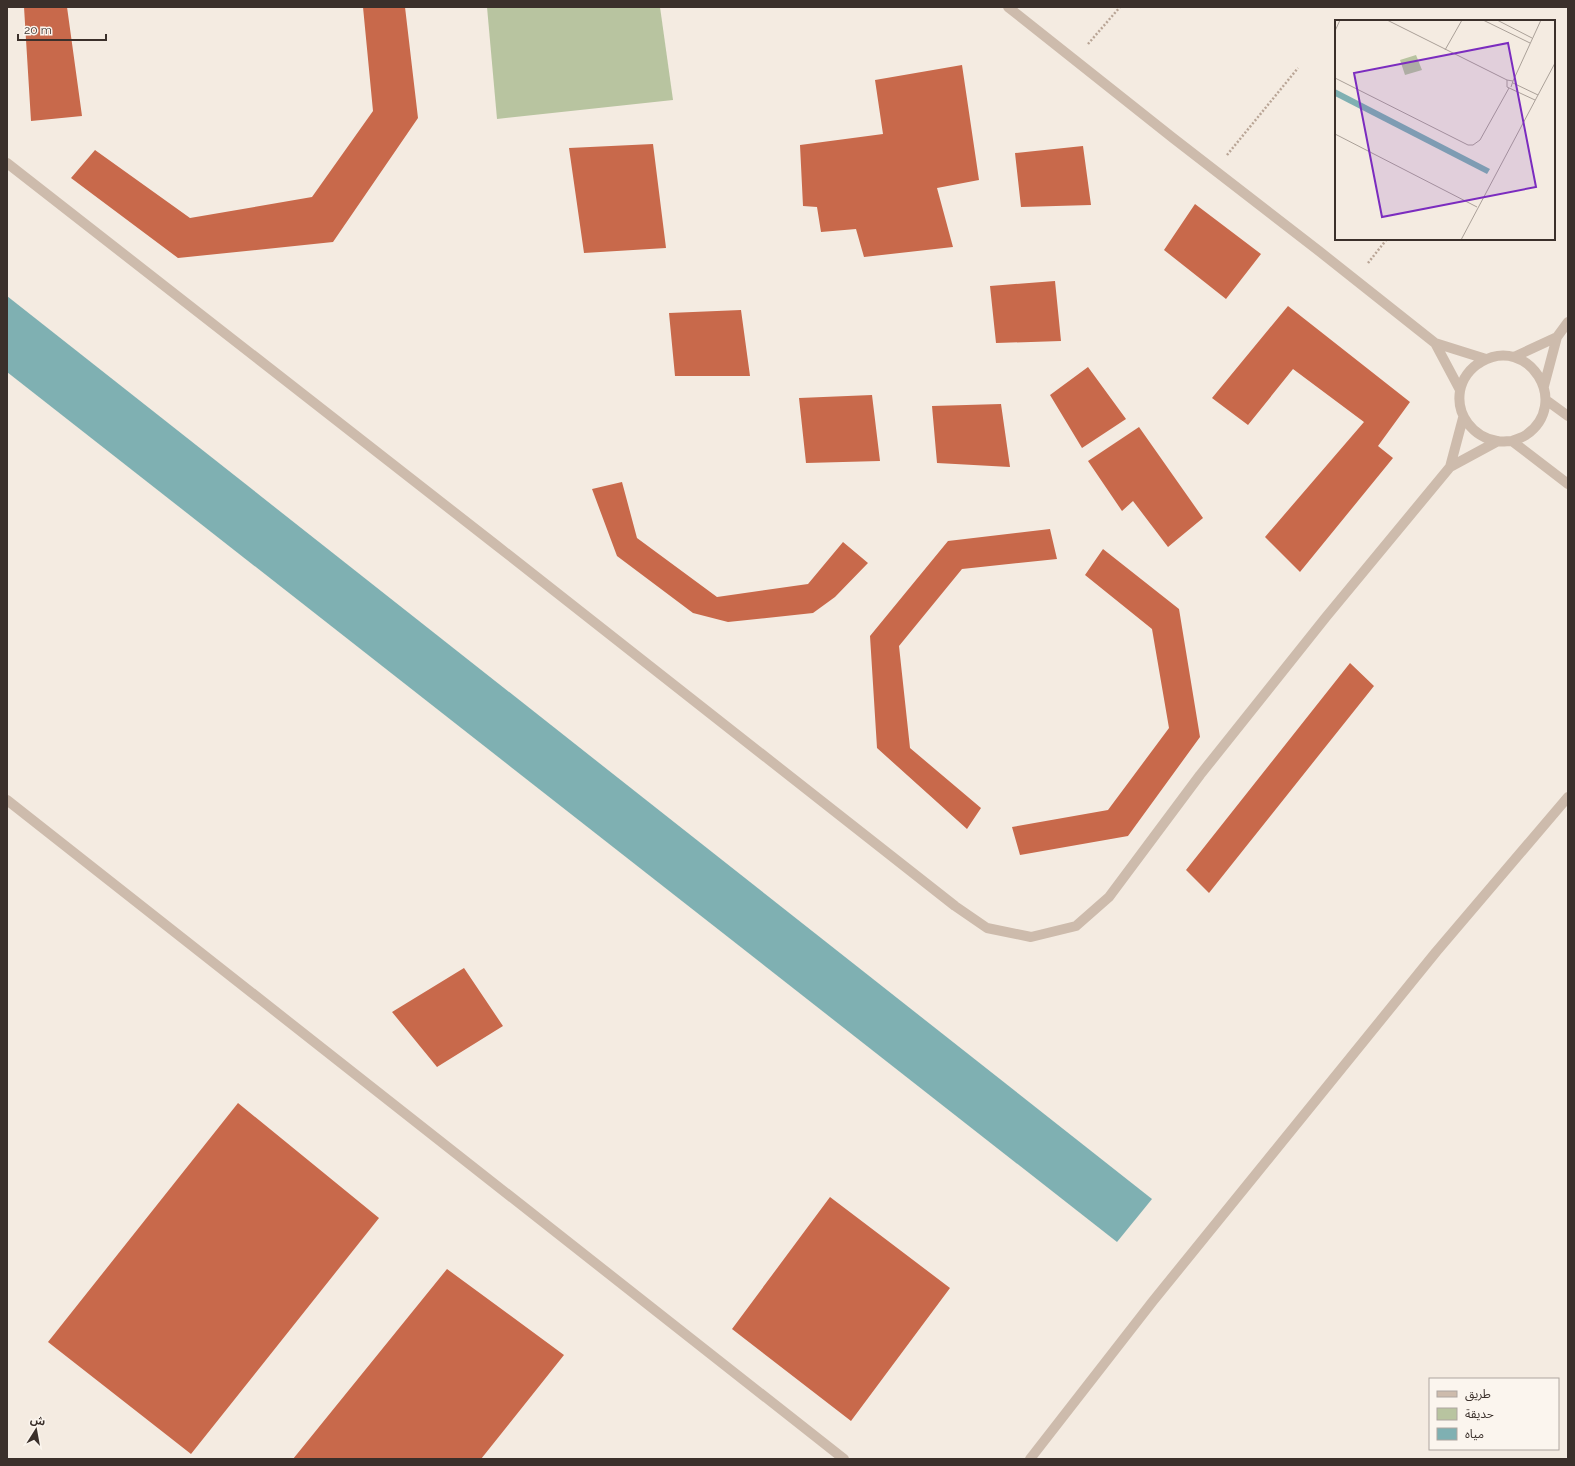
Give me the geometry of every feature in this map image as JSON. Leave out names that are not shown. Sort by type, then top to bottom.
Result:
[{"type":"street","points":[[1008,7],[1355,279],[1434,343],[1486,359]]},
{"type":"street","points":[[7,163],[955,906],[987,928],[1031,937],[1076,926],[1109,897],[1220,751],[1326,617],[1450,467],[1498,441]]},
{"type":"street","points":[[1544,386],[1557,337],[1568,322]]},
{"type":"street","points":[[1514,357],[1557,337]]},
{"type":"street","points":[[1434,343],[1460,390]]},
{"type":"street","points":[[1500,356],[1514,357],[1527,363],[1537,373],[1544,386],[1546,400],[1543,414],[1536,426],[1525,436],[1512,441],[1498,441],[1484,438],[1472,429],[1463,418],[1459,404],[1460,390],[1465,377],[1474,366],[1486,359],[1500,356]]},
{"type":"street","points":[[1546,400],[1568,416]]},
{"type":"street","points":[[1450,467],[1463,418]]},
{"type":"street","points":[[1512,441],[1568,484]]},
{"type":"street","points":[[1030,1459],[1153,1301],[1426,964],[1568,797]]},
{"type":"street","points":[[7,800],[844,1459]]},
{"type":"path","points":[[1075,60],[1120,7]]},
{"type":"path","points":[[1215,170],[1298,68]]},
{"type":"path","points":[[1355,279],[1386,240]]},
{"type":"green space","points":[[487,7],[660,7],[673,100],[497,119]]},
{"type":"water","points":[[7,296],[1152,1199],[1117,1242],[7,372]]},
{"type":"building","points":[[24,7],[67,7],[82,116],[31,121]]},
{"type":"building","points":[[363,7],[405,7],[418,118],[333,242],[178,258],[71,178],[95,150],[190,218],[312,197],[373,111]]},
{"type":"building","points":[[962,65],[979,180],[937,188],[953,247],[864,257],[856,229],[821,232],[817,207],[803,206],[800,145],[883,134],[875,80]]},
{"type":"building","points":[[653,144],[666,248],[584,253],[569,148]]},
{"type":"building","points":[[1083,146],[1091,205],[1021,207],[1015,153]]},
{"type":"building","points":[[1195,204],[1261,254],[1226,299],[1164,250]]},
{"type":"building","points":[[1055,281],[1061,341],[996,343],[990,286]]},
{"type":"building","points":[[1288,306],[1410,402],[1378,446],[1393,458],[1300,572],[1265,537],[1364,422],[1293,369],[1248,425],[1212,398]]},
{"type":"building","points":[[741,310],[750,376],[675,376],[669,313]]},
{"type":"building","points":[[1088,367],[1126,419],[1082,448],[1050,395]]},
{"type":"building","points":[[872,395],[880,461],[806,463],[799,398]]},
{"type":"building","points":[[1001,404],[1010,467],[937,463],[932,406]]},
{"type":"building","points":[[1139,427],[1203,518],[1168,547],[1133,501],[1122,511],[1088,461]]},
{"type":"building","points":[[622,482],[637,538],[717,597],[808,584],[843,542],[868,563],[835,597],[813,613],[728,622],[693,613],[617,556],[592,489]]},
{"type":"building","points":[[1050,529],[1057,559],[962,569],[899,646],[910,748],[981,808],[967,829],[877,748],[870,636],[948,541]]},
{"type":"building","points":[[1103,549],[1179,609],[1200,737],[1128,836],[1020,855],[1012,827],[1108,810],[1169,728],[1152,629],[1085,575]]},
{"type":"building","points":[[1350,663],[1374,686],[1209,893],[1186,870]]},
{"type":"building","points":[[464,968],[503,1026],[437,1067],[392,1012]]},
{"type":"building","points":[[238,1103],[379,1218],[191,1454],[48,1342]]},
{"type":"building","points":[[830,1197],[950,1288],[851,1421],[732,1329]]},
{"type":"building","points":[[447,1269],[564,1355],[481,1459],[293,1459]]}]
